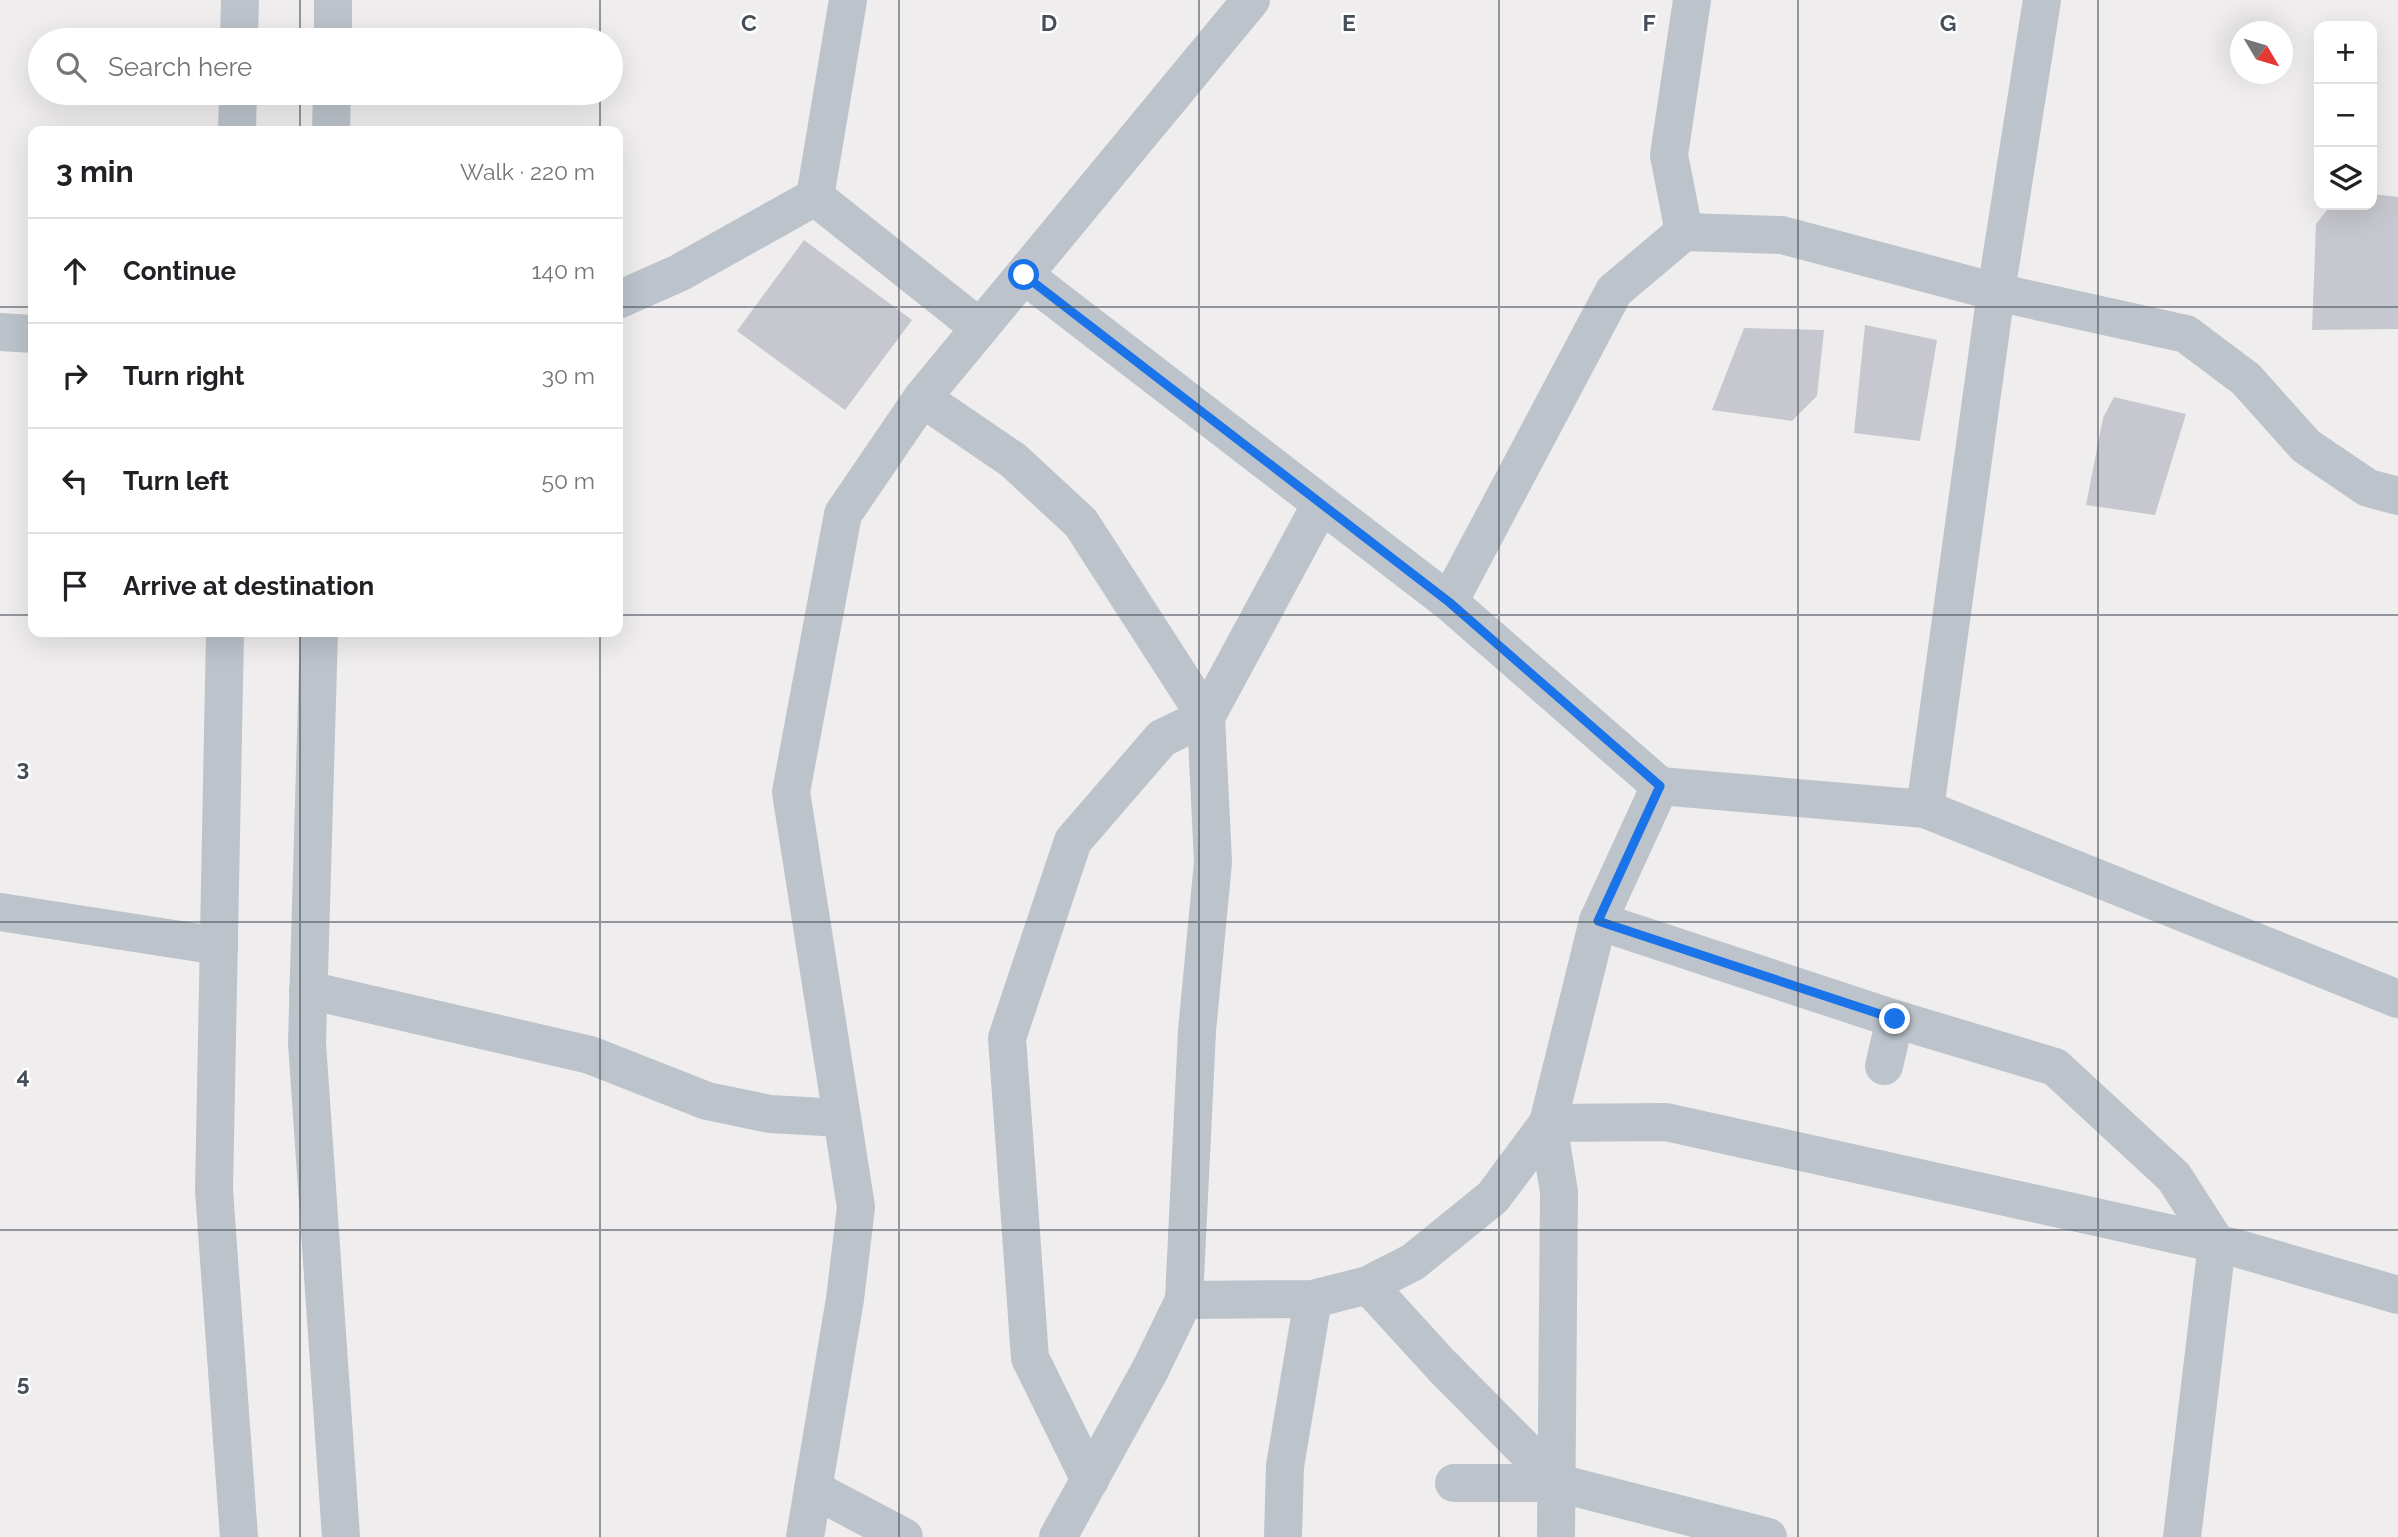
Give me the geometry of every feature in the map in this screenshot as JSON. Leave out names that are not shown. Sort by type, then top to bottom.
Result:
[{"type":"street","points":[[239,28],[240,0]]},
{"type":"street","points":[[333,28],[334,0]]},
{"type":"street","points":[[815,197],[848,0]]},
{"type":"street","points":[[805,1537],[845,1299],[856,1207],[791,792],[843,514],[922,398],[1251,0]]},
{"type":"street","points":[[1684,232],[1669,155],[1692,0]]},
{"type":"street","points":[[1924,809],[1996,292],[2042,0]]},
{"type":"street","points":[[237,126],[238,105]]},
{"type":"street","points":[[331,126],[332,105]]},
{"type":"street","points":[[623,298],[679,273],[815,197]]},
{"type":"street","points":[[815,197],[953,310],[980,328]]},
{"type":"street","points":[[1449,602],[1614,291],[1684,232],[1782,235],[1996,292],[2186,334],[2246,379],[2306,446],[2368,488],[2398,496]]},
{"type":"street","points":[[1024,275],[1449,602],[1660,786],[1924,809],[2398,999]]},
{"type":"street","points":[[0,332],[28,334]]},
{"type":"street","points":[[922,398],[1013,460],[1081,523],[1206,717],[1213,862],[1197,1031],[1184,1300],[1150,1370],[1058,1537]]},
{"type":"street","points":[[1090,1480],[1030,1358],[1007,1038],[1073,842],[1162,738],[1206,717],[1321,504]]},
{"type":"street","points":[[225,637],[214,1190],[239,1537]]},
{"type":"street","points":[[319,637],[307,1043],[341,1537]]},
{"type":"street","points":[[1184,1300],[1313,1299],[1368,1284],[1413,1262],[1493,1197],[1548,1123],[1598,921],[1660,786]]},
{"type":"street","points":[[0,912],[219,946]]},
{"type":"street","points":[[1598,921],[1895,1019],[2055,1067],[2106,1111],[2174,1177],[2217,1244],[2182,1537]]},
{"type":"street","points":[[309,990],[590,1055],[707,1101],[770,1114],[842,1118]]},
{"type":"street","points":[[1884,1066],[1895,1019]]},
{"type":"street","points":[[1548,1123],[1666,1122],[2217,1244],[2398,1295]]},
{"type":"street","points":[[1548,1123],[1559,1192],[1556,1537]]},
{"type":"street","points":[[1368,1284],[1442,1366],[1558,1483]]},
{"type":"street","points":[[1283,1537],[1284,1466],[1313,1299]]},
{"type":"street","points":[[1454,1483],[1558,1483],[1768,1537]]},
{"type":"street","points":[[813,1489],[904,1537]]},
{"type":"building","points":[[2377,195],[2398,197],[2398,329],[2312,330],[2316,224],[2327,210],[2377,210]]},
{"type":"building","points":[[804,240],[912,320],[845,410],[737,331]]},
{"type":"building","points":[[1865,325],[1937,340],[1920,441],[1854,433]]},
{"type":"building","points":[[1744,328],[1824,330],[1817,396],[1792,421],[1712,410]]},
{"type":"building","points":[[2114,397],[2186,414],[2155,515],[2086,505],[2103,418]]},
{"type":"route","points":[[1024,275],[1449,602],[1660,786],[1598,921],[1895,1019]]}]
